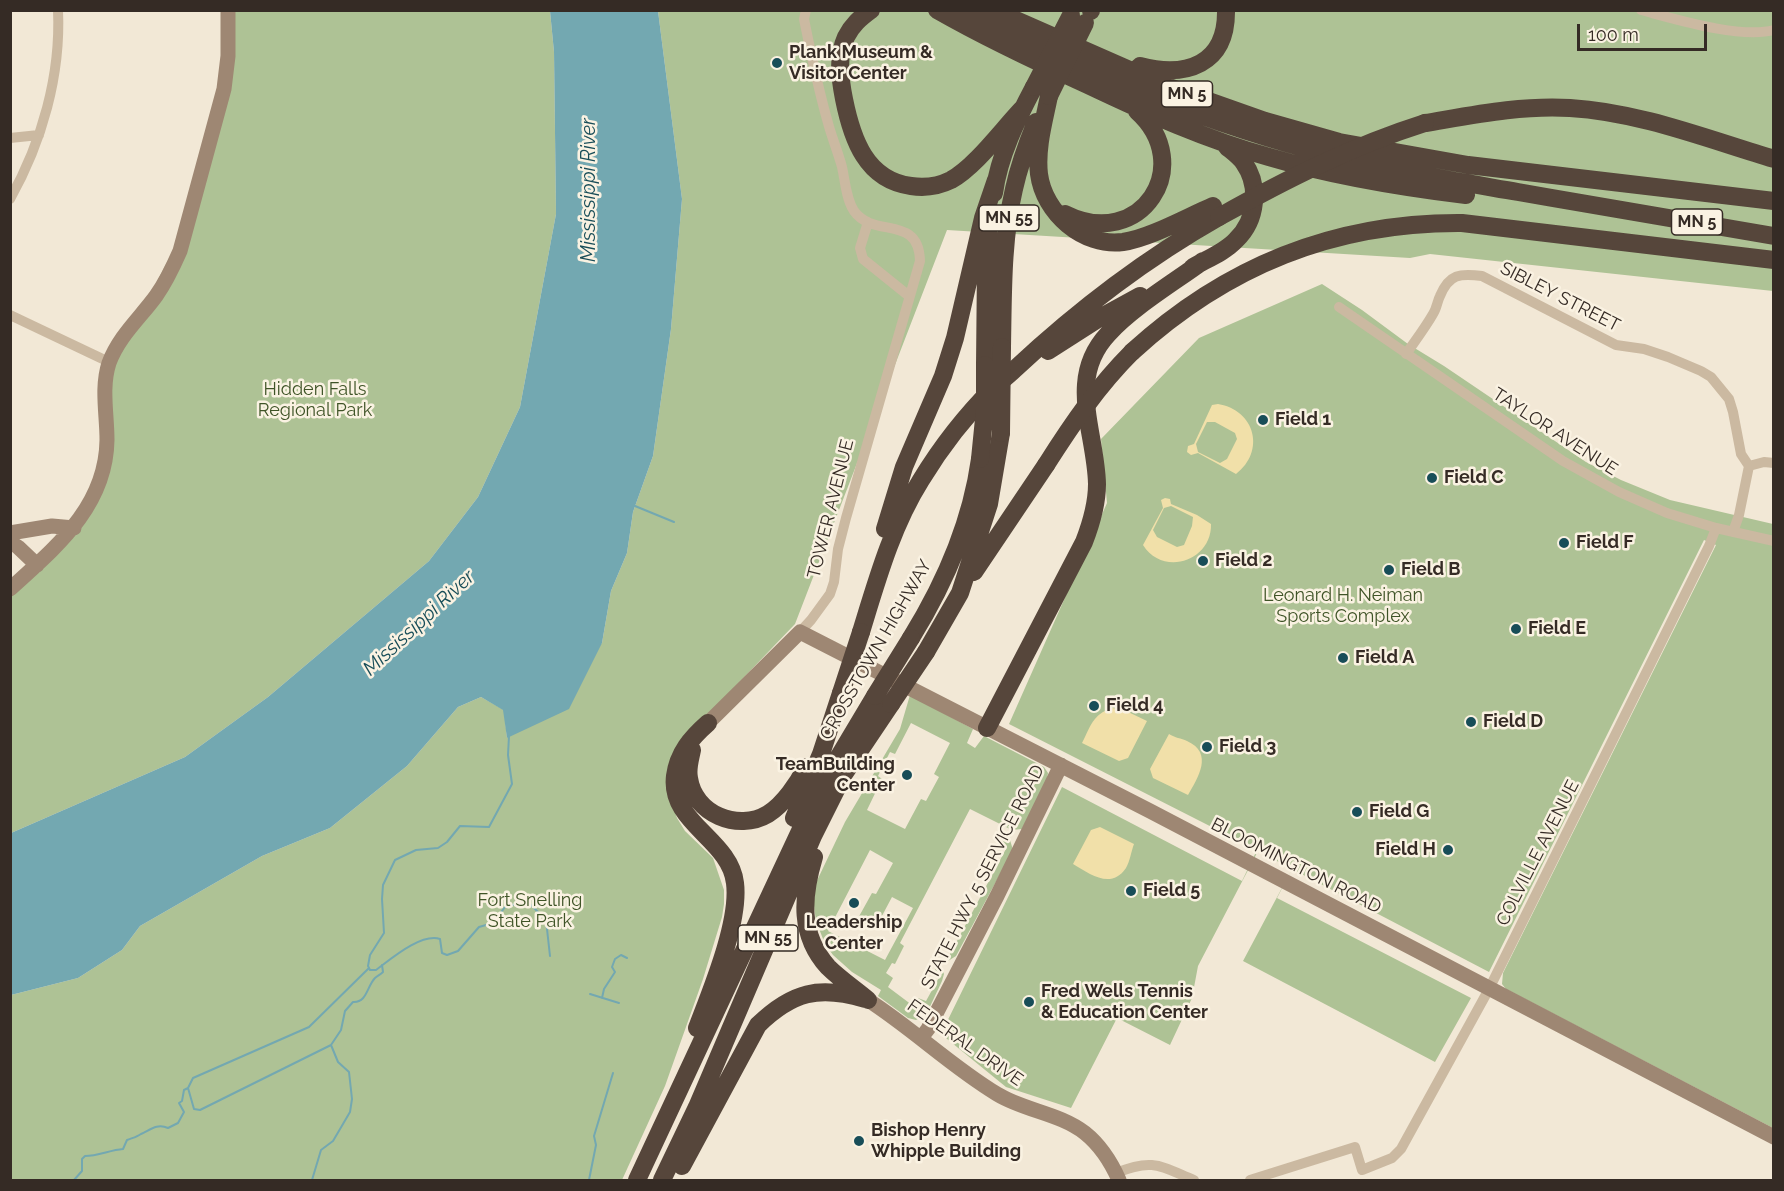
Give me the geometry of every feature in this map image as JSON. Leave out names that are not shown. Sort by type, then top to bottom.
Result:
[{"type":"highway","points":[[871,10],[853,26],[846,37],[840,60],[841,86],[852,135],[872,168],[884,177],[898,183],[919,187],[948,181],[960,175],[1022,109]]},
{"type":"highway","name":"MN 5","points":[[964,10],[1082,69],[1129,89],[1277,141],[1388,169],[1773,236]]},
{"type":"highway","name":"MN 5","points":[[993,10],[1141,76],[1241,113],[1339,142],[1468,165],[1773,201]]},
{"type":"highway","points":[[1088,53],[1158,71],[1180,71],[1190,68],[1200,63],[1215,49],[1226,26],[1226,10]]},
{"type":"highway","points":[[937,11],[1022,54],[1132,105],[1212,138],[1270,158],[1411,188],[1510,200],[1620,209]]},
{"type":"highway","name":"CROSSTOWN HIGHWAY","points":[[637,1180],[807,816],[832,768],[883,700],[926,652],[960,593],[990,504],[1001,433],[1005,247],[1014,188],[1041,92],[1084,14]]},
{"type":"highway","points":[[1041,92],[1038,163],[1041,185],[1064,222],[1077,231],[1100,240],[1121,242],[1216,212],[1371,141],[1425,123],[1531,108],[1571,108],[1649,122],[1773,159]]},
{"type":"highway","name":"CROSSTOWN HIGHWAY","points":[[662,1180],[697,1107],[813,836],[883,700],[911,638],[938,592],[956,551],[973,497],[980,459],[985,409],[987,264],[996,180],[1022,109],[1041,92]]},
{"type":"highway","points":[[1051,203],[1064,213],[1083,222],[1111,224],[1131,216],[1152,197],[1162,173],[1162,154],[1153,129],[1132,105]]},
{"type":"highway","points":[[1012,372],[1098,319],[1227,248],[1237,240],[1248,225],[1254,207],[1253,183],[1243,160],[1212,138]]},
{"type":"highway","points":[[861,632],[890,511],[904,467],[943,376],[955,338],[983,218],[996,180]]},
{"type":"highway","points":[[716,1013],[746,931],[821,754],[885,556],[920,480],[957,430],[994,387],[1083,309],[1216,212]]},
{"type":"highway","points":[[960,593],[1079,414],[1108,376],[1157,329],[1195,300],[1262,263],[1298,249],[1364,231],[1428,223],[1462,223],[1773,260]]},
{"type":"highway","points":[[987,728],[1084,542],[1091,524],[1097,484],[1085,396],[1089,369],[1094,355],[1108,333],[1203,261]]},
{"type":"highway","points":[[708,723],[693,749],[688,766],[692,791],[705,808],[714,814],[736,821],[748,821],[769,814],[790,791],[804,770],[841,693]]},
{"type":"highway","points":[[868,1000],[830,969],[819,956],[804,920],[804,900],[808,876],[816,851],[883,700]]},
{"type":"highway","points":[[682,1084],[695,1035],[735,911],[735,881],[727,859],[689,818],[679,804],[675,792],[676,768],[686,744],[708,723]]},
{"type":"highway","points":[[674,1180],[758,1025],[777,1007],[805,994],[820,992],[832,992],[868,1000]]},
{"type":"street","points":[[10,199],[29,162],[39,135],[53,79],[59,28],[58,10]]},
{"type":"street","points":[[10,589],[74,528],[92,500],[103,470],[107,440],[104,393],[110,362],[122,338],[158,293],[180,251],[224,89],[228,56],[228,10]]},
{"type":"street","points":[[806,10],[804,19],[818,84],[851,207],[856,214],[868,222],[860,248],[863,259],[909,296]]},
{"type":"street","points":[[1641,10],[1715,28],[1750,32],[1773,30]]},
{"type":"street","points":[[10,138],[39,135]]},
{"type":"street","name":"TOWER AVENUE","points":[[708,723],[811,620],[830,594],[834,582],[838,549],[846,518],[920,261],[917,244],[912,236],[868,222]]},
{"type":"street","name":"SIBLEY STREET","points":[[1406,354],[1435,312],[1440,295],[1451,278],[1458,274],[1482,276],[1616,345],[1644,349],[1668,357],[1711,377],[1729,399],[1735,418],[1741,454],[1749,466]]},
{"type":"street","name":"TAYLOR AVENUE","points":[[1339,307],[1572,466],[1619,492],[1667,513],[1773,542]]},
{"type":"street","points":[[10,315],[110,362]]},
{"type":"street","points":[[1733,532],[1739,515],[1749,466],[1764,462],[1773,463]]},
{"type":"street","points":[[10,534],[52,525],[74,528]]},
{"type":"street","name":"COLVILLE AVENUE","points":[[1250,1180],[1355,1148],[1362,1170],[1392,1158],[1401,1149],[1489,988],[1716,528]]},
{"type":"street","points":[[10,542],[37,565]]},
{"type":"street","name":"BLOOMINGTON ROAD","points":[[800,632],[1061,765],[1773,1137]]},
{"type":"street","name":"STATE HWY 5 SERVICE ROAD","points":[[921,1038],[928,1029],[997,896],[1061,765]]},
{"type":"street","name":"FEDERAL DRIVE","points":[[868,1000],[998,1095],[1079,1128],[1101,1149],[1117,1177]]},
{"type":"street","points":[[1117,1177],[1139,1164],[1154,1164],[1194,1180]]},
{"type":"green space","name":"Hidden Falls Regional Park","points":[[232,11],[550,11],[554,52],[556,214],[520,407],[478,497],[429,561],[268,697],[185,757],[11,833],[10,592],[93,503],[111,371],[196,206]]},
{"type":"green space","name":"Fort Snelling State Park","points":[[658,11],[1773,11],[1773,291],[1430,254],[1410,258],[947,230],[795,624],[704,719],[671,800],[677,818],[685,831],[713,858],[724,890],[724,904],[703,979],[665,1086],[622,1180],[11,1180],[11,995],[78,978],[122,950],[140,926],[262,856],[330,828],[407,766],[458,707],[481,697],[504,710],[507,738],[602,643],[611,591],[627,553],[633,512],[653,456],[671,329],[682,199]]},
{"type":"green space","name":"Leonard H. Neiman Sports Complex","points":[[1322,284],[1586,462],[1621,480],[1670,500],[1773,524],[1773,1128],[1506,989],[1502,984],[1503,973],[1716,545],[1704,540],[1489,972],[1258,851],[1198,966],[1192,998],[1170,1045],[1117,1018],[1071,1108],[1006,1087],[941,1034],[1062,787],[1242,881],[1257,850],[1009,724],[1107,503],[1101,439],[1199,338]]},
{"type":"green space","points":[[910,695],[973,729],[967,743],[975,748],[984,736],[1044,767],[1048,773],[1022,829],[1012,830],[970,809],[900,943],[904,946],[895,964],[892,963],[886,973],[893,978],[888,987],[912,1005],[918,998],[926,1001],[941,974],[935,970],[936,967],[941,967],[944,974],[942,981],[926,1015],[916,1020],[908,1018],[878,996],[881,990],[852,972],[833,955],[825,944],[816,921],[812,891],[845,822],[900,729]],"holes":[[[911,723],[950,743],[934,774],[939,777],[926,801],[921,799],[905,829],[867,810],[882,779],[878,776],[890,752],[895,754]],[[870,850],[893,863],[876,894],[872,893],[857,920],[875,929],[892,897],[913,908],[885,960],[828,931]]]},
{"type":"green space","points":[[1005,838],[1010,840],[1013,850],[956,956],[948,961],[941,956],[944,954],[949,956],[1007,847],[1001,842]]},
{"type":"green space","points":[[1292,869],[1277,898],[1471,998],[1435,1062],[1243,961]]},
{"type":"sand","points":[[1218,404],[1231,408],[1241,414],[1252,433],[1251,454],[1236,474],[1198,453],[1191,455],[1187,452],[1188,446],[1194,444],[1212,405]],"holes":[[[1207,422],[1215,422],[1235,433],[1237,439],[1227,459],[1220,463],[1198,452],[1196,444]]]},
{"type":"sand","points":[[1170,499],[1171,504],[1211,524],[1209,537],[1204,547],[1195,555],[1174,562],[1162,560],[1152,555],[1143,545],[1163,508],[1161,500]],"holes":[[[1171,506],[1193,517],[1192,526],[1184,545],[1177,547],[1157,537],[1153,530],[1164,508]]]},
{"type":"sand","points":[[1112,708],[1124,710],[1147,721],[1128,758],[1119,761],[1082,743],[1096,718]]},
{"type":"sand","points":[[1169,734],[1187,741],[1200,752],[1202,759],[1199,774],[1188,795],[1153,778],[1150,769]]},
{"type":"sand","points":[[1100,827],[1134,844],[1126,868],[1114,878],[1100,878],[1073,864],[1091,830]]},
{"type":"water","name":"Mississippi River","points":[[550,11],[658,11],[682,199],[671,329],[653,456],[633,512],[627,553],[611,591],[602,643],[569,709],[507,738],[503,710],[481,697],[458,707],[407,766],[330,828],[262,856],[140,926],[122,950],[78,978],[11,995],[11,833],[185,757],[268,697],[429,561],[478,497],[520,407],[556,214],[554,52]]},
{"type":"waterway","points":[[635,506],[674,522]]},
{"type":"waterway","points":[[509,736],[508,755],[512,784],[489,827],[460,826],[447,842],[438,848],[416,850],[395,860],[383,885],[384,933],[370,955],[368,966],[370,970],[376,970],[406,948],[432,938],[440,939],[442,953],[447,955],[458,951],[479,927],[493,923],[505,907],[527,901],[546,920],[550,956]]},
{"type":"waterway","points":[[602,998],[604,989],[615,972],[612,967],[615,959],[621,955],[627,958]]},
{"type":"waterway","points":[[312,1180],[321,1150],[333,1141],[350,1112],[352,1099],[349,1072],[338,1062],[331,1045],[341,1030],[345,1011],[353,1002],[358,1002],[364,997],[372,981],[383,972],[382,965]]},
{"type":"waterway","points":[[74,1180],[82,1171],[82,1159],[85,1156],[123,1149],[127,1140],[154,1128],[160,1126],[168,1128],[178,1123],[184,1112],[179,1103],[182,1101],[184,1090],[188,1088],[193,1078],[309,1027],[369,968]]},
{"type":"waterway","points":[[590,994],[619,1003]]},
{"type":"waterway","points":[[188,1088],[194,1109],[200,1110],[331,1045]]},
{"type":"waterway","points":[[589,1180],[596,1145],[594,1136],[613,1073]]},
{"type":"place","name":"Plank Museum & Visitor Center","points":[[777,63]]},
{"type":"place","name":"Field 1","points":[[1263,420]]},
{"type":"place","name":"Field C","points":[[1432,478]]},
{"type":"place","name":"Field F","points":[[1564,543]]},
{"type":"place","name":"Field 2","points":[[1203,561]]},
{"type":"place","name":"Field B","points":[[1389,570]]},
{"type":"place","name":"Field E","points":[[1516,629]]},
{"type":"place","name":"Field A","points":[[1343,658]]},
{"type":"place","name":"Field 4","points":[[1094,706]]},
{"type":"place","name":"Field D","points":[[1471,722]]},
{"type":"place","name":"Field 3","points":[[1207,747]]},
{"type":"place","name":"TeamBuilding Center","points":[[907,775]]},
{"type":"place","name":"Field G","points":[[1357,812]]},
{"type":"place","name":"Field H","points":[[1448,850]]},
{"type":"place","name":"Field 5","points":[[1131,891]]},
{"type":"place","name":"Leadership Center","points":[[854,903]]},
{"type":"place","name":"Fred Wells Tennis & Education Center","points":[[1029,1002]]},
{"type":"place","name":"Bishop Henry Whipple Building","points":[[859,1141]]}]
